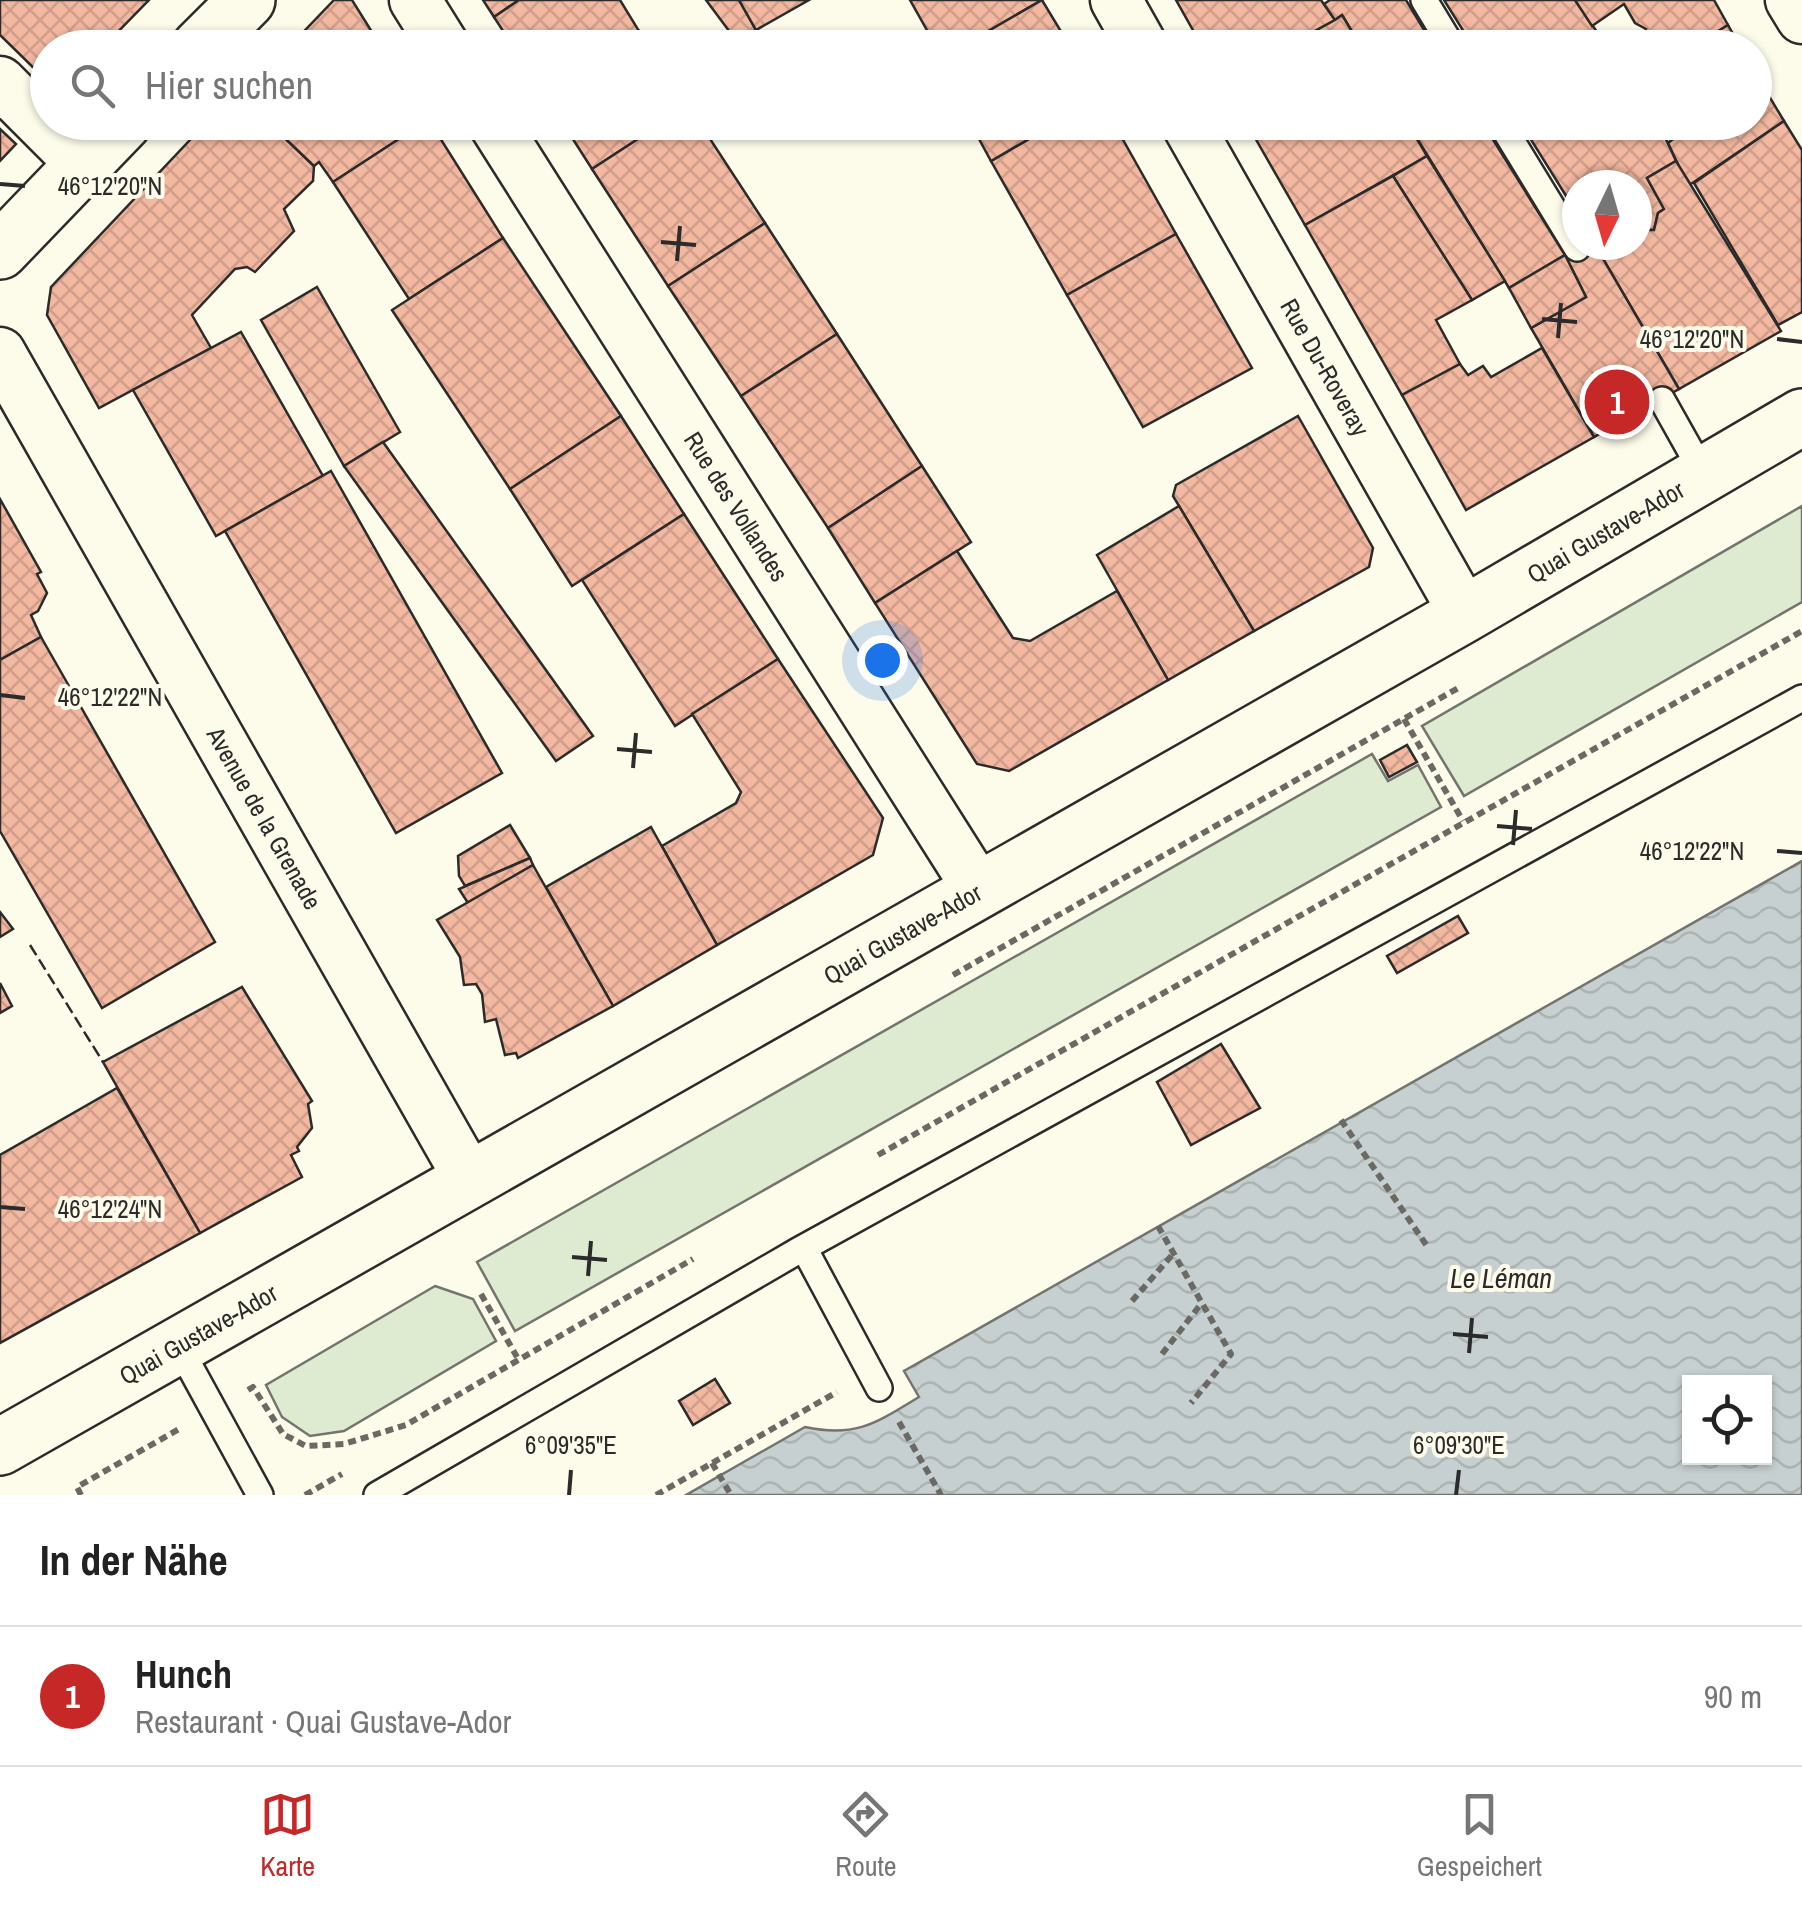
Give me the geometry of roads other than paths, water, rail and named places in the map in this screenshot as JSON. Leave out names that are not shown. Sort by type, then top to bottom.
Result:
[{"type":"main road","points":[[218,30],[247,0]]},
{"type":"main road","points":[[0,250],[106,140]]},
{"type":"main road","name":"Quai Gustave-Ador","points":[[0,1446],[1466,614],[1802,417]]},
{"type":"street","points":[[415,0],[434,30]]},
{"type":"street","points":[[1116,0],[1133,30]]},
{"type":"street","points":[[1792,0],[1802,18]]},
{"type":"street","points":[[0,82],[30,112]]},
{"type":"street","points":[[58,140],[82,164]]},
{"type":"street","name":"Rue des Vollandes","points":[[504,140],[979,890]]},
{"type":"street","name":"Rue Du-Roveray","points":[[1196,140],[1466,614]]},
{"type":"street","name":"Avenue de la Grenade","points":[[0,353],[469,1178]]},
{"type":"lane","points":[[1424,0],[1442,30]]},
{"type":"lane","points":[[1511,140],[1562,223]]},
{"type":"lane","points":[[1662,400],[1703,473]]},
{"type":"lane","points":[[377,1495],[804,1248],[1802,698]]},
{"type":"lane","points":[[804,1248],[876,1380]]},
{"type":"lane","points":[[178,1345],[260,1495]]},
{"type":"water","name":"Le Léman","points":[[1802,861],[1802,1495],[686,1495],[805,1427],[838,1431],[865,1426],[919,1397],[904,1371]]},
{"type":"place","name":"Hunch","points":[[1617,402]]}]
